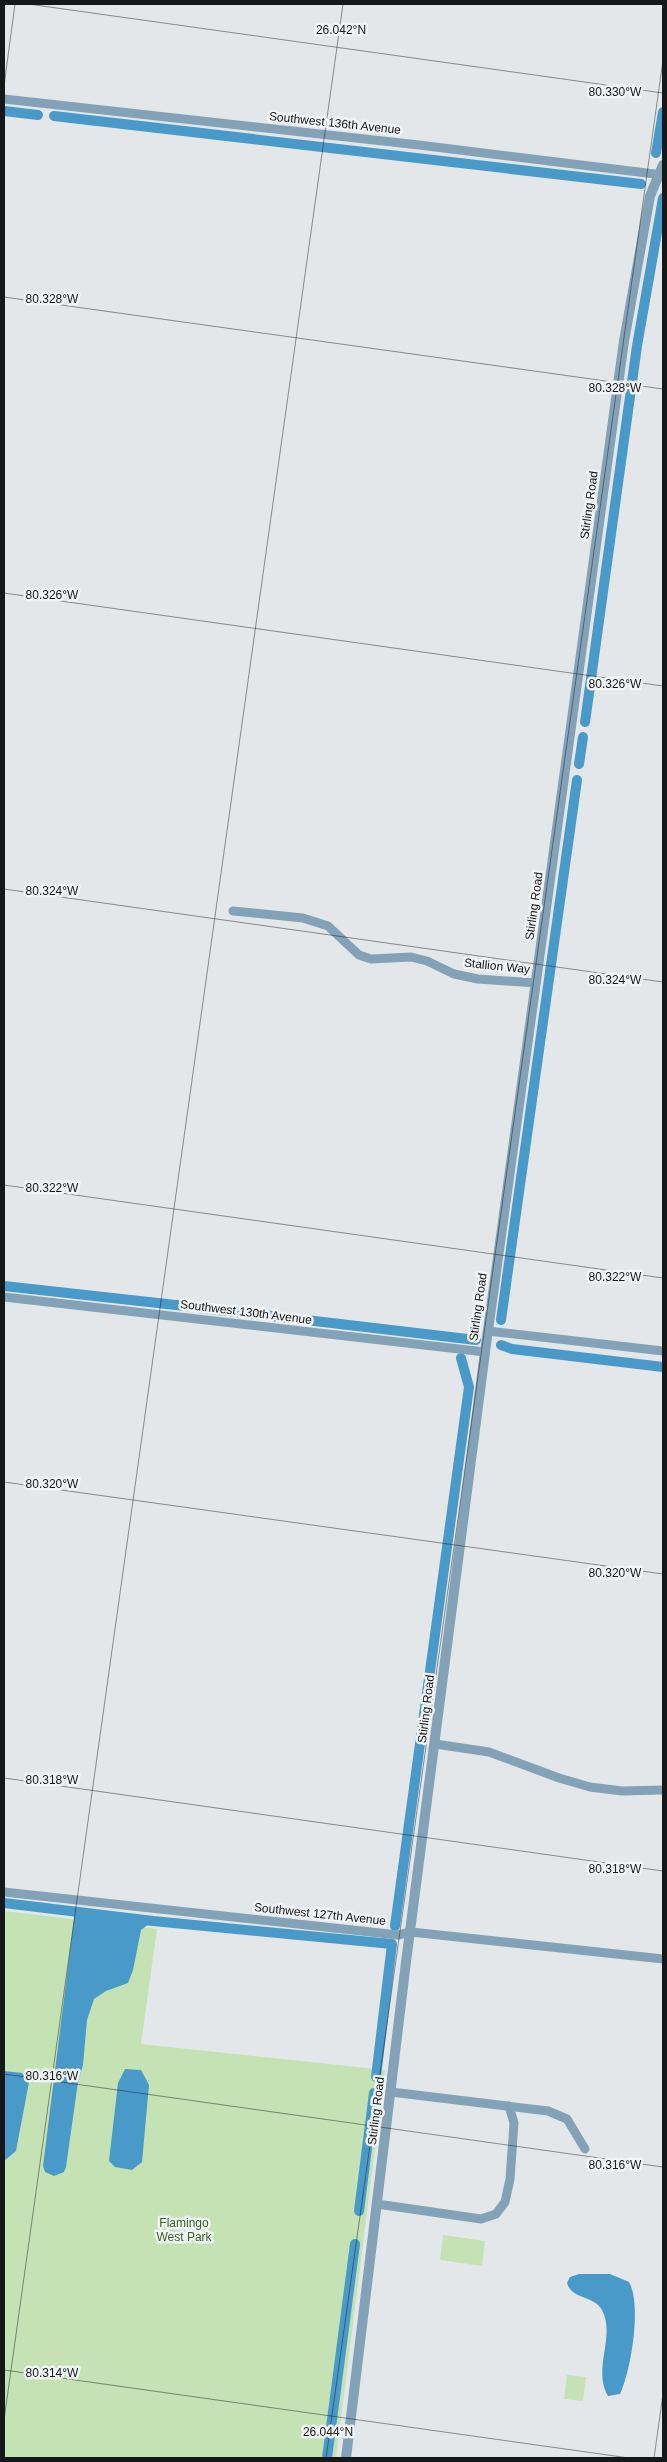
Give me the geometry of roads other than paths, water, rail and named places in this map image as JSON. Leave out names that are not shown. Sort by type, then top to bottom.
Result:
[{"type":"street","name":"Southwest 136th Avenue","points":[[4,98],[662,172]]},
{"type":"street","name":"Stirling Road","points":[[346,2458],[485,1352],[624,341],[650,196],[662,172]]},
{"type":"street","name":"Stallion Way","points":[[233,911],[303,918],[328,926],[358,955],[371,959],[411,957],[427,961],[454,974],[478,979],[536,983]]},
{"type":"street","name":"Southwest 130th Avenue","points":[[4,1297],[485,1352]]},
{"type":"street","points":[[488,1331],[663,1351]]},
{"type":"street","points":[[435,1744],[489,1752],[559,1778],[590,1787],[622,1791],[663,1790]]},
{"type":"street","name":"Southwest 127th Avenue","points":[[4,1892],[398,1935],[411,1932],[663,1959]]},
{"type":"street","points":[[391,2092],[548,2111],[567,2119],[584,2149]]},
{"type":"street","points":[[377,2204],[481,2219],[496,2214],[505,2202],[510,2179],[514,2122],[509,2106]]},
{"type":"water","points":[[75,1911],[153,1921],[141,1930],[133,1970],[128,1983],[106,1991],[94,1999],[87,2020],[83,2065],[78,2082],[66,2167],[64,2172],[54,2176],[45,2172],[43,2166]]},
{"type":"water","points":[[125,2069],[141,2070],[149,2085],[142,2162],[132,2170],[115,2167],[109,2161],[118,2083]]},
{"type":"water","points":[[4,2071],[22,2073],[29,2082],[16,2151],[4,2161]]},
{"type":"water","points":[[579,2274],[610,2274],[629,2282],[633,2292],[635,2306],[634,2338],[628,2370],[620,2394],[608,2396],[604,2386],[602,2375],[607,2331],[606,2320],[602,2310],[594,2302],[573,2292],[567,2283],[570,2277]]},
{"type":"waterway","points":[[4,111],[38,115]]},
{"type":"waterway","points":[[656,153],[663,112]]},
{"type":"waterway","points":[[54,116],[641,184]]},
{"type":"waterway","points":[[585,722],[637,346],[663,198]]},
{"type":"waterway","points":[[579,764],[583,737]]},
{"type":"waterway","points":[[501,1320],[577,780]]},
{"type":"waterway","points":[[4,1286],[185,1306]]},
{"type":"waterway","points":[[200,1308],[290,1318]]},
{"type":"waterway","points":[[306,1320],[476,1340]]},
{"type":"waterway","points":[[501,1345],[512,1349],[663,1367]]},
{"type":"waterway","points":[[395,1926],[469,1387],[461,1358]]},
{"type":"waterway","points":[[4,1903],[153,1921],[392,1944],[376,2077]]},
{"type":"waterway","points":[[359,2211],[374,2093]]},
{"type":"waterway","points":[[327,2458],[355,2244]]},
{"type":"park label","name":"Flamingo West Park","points":[[184,2230]]}]
